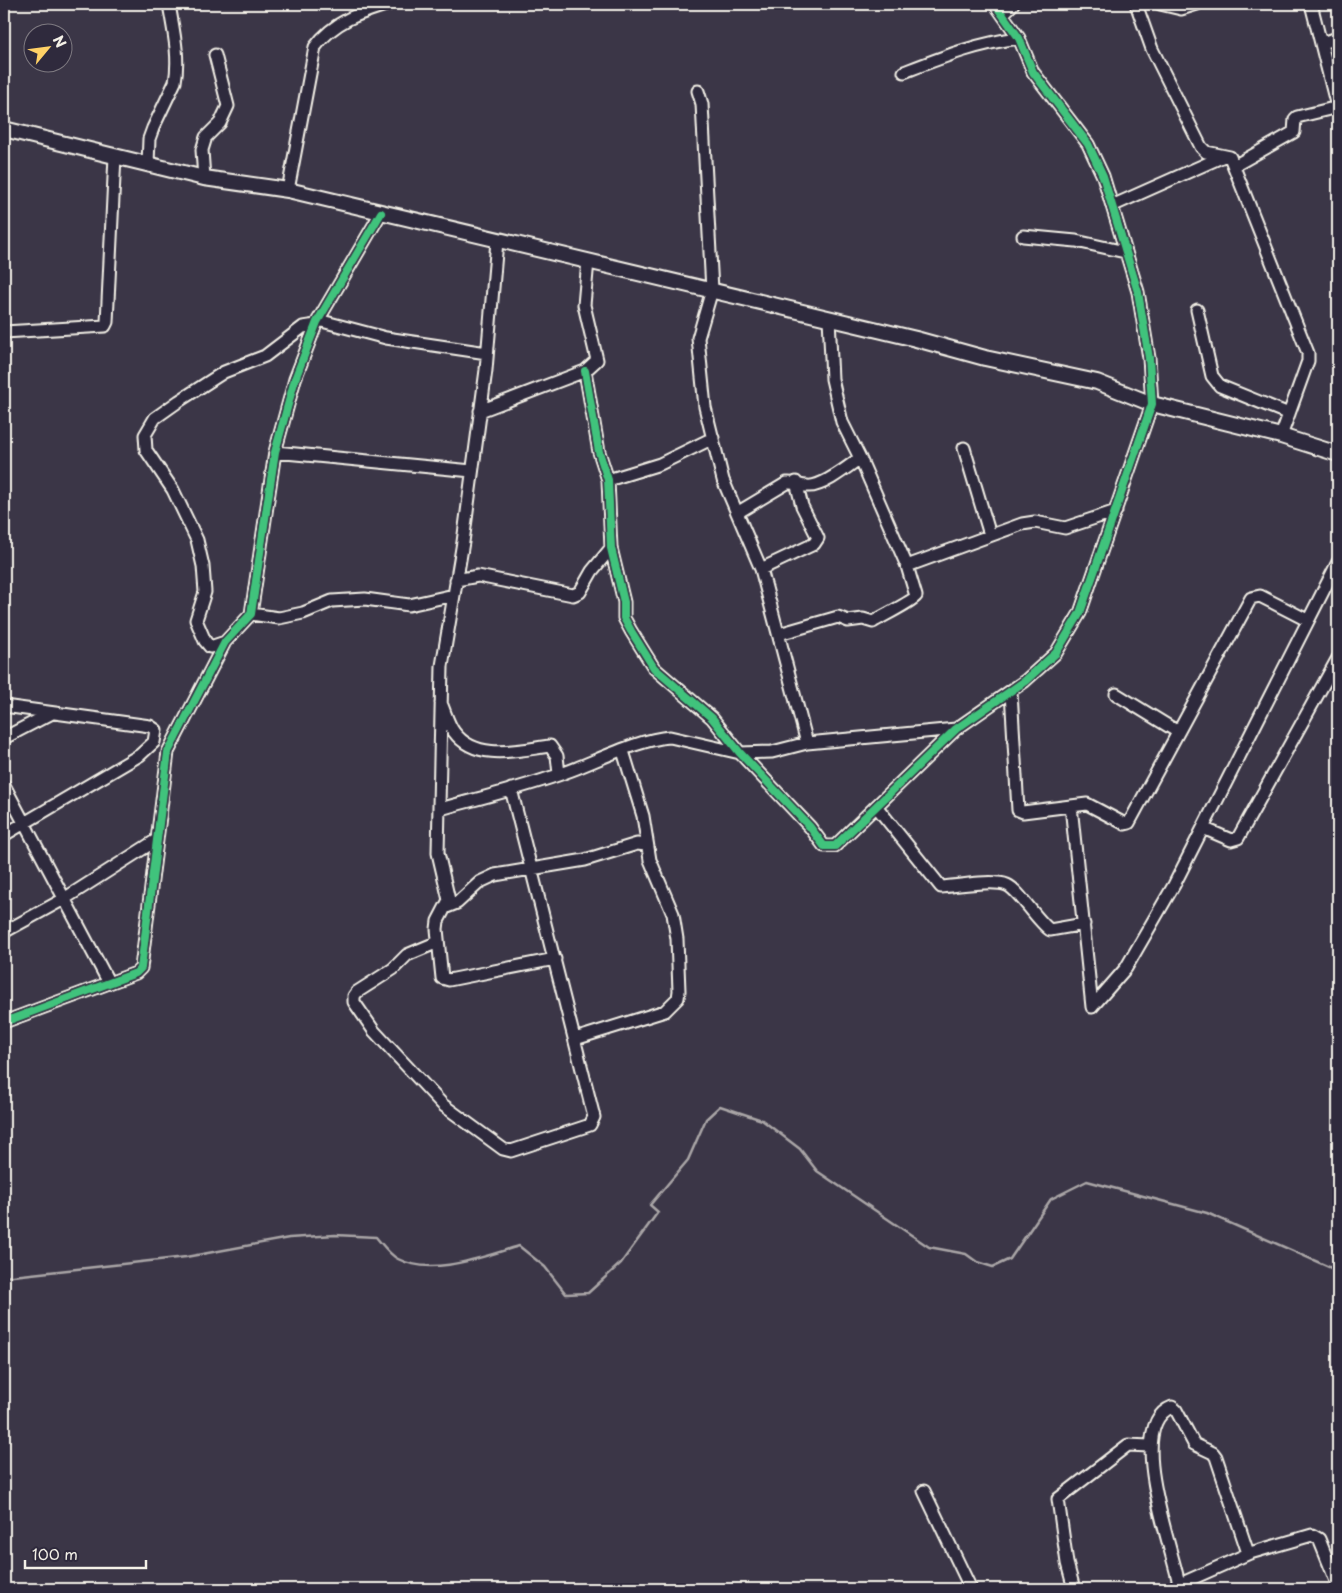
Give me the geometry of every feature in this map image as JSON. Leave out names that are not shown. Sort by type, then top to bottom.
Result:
[{"type":"main road","points":[[4,129],[204,178],[288,190],[497,241],[829,318],[985,358],[1097,382],[1152,404],[1281,436],[1338,454]]},
{"type":"street","points":[[148,164],[149,139],[177,74],[176,50],[169,4]]},
{"type":"street","points":[[288,190],[315,47],[330,29],[342,21],[389,4]]},
{"type":"street","points":[[585,371],[599,452],[608,480],[611,548],[624,602],[624,618],[640,648],[654,668],[712,718],[740,753],[810,828],[824,846],[835,846],[956,729],[1011,692],[1056,653],[1080,613],[1152,404],[1146,329],[1114,205],[1103,176],[1088,144],[1033,72],[1019,38],[995,4]]},
{"type":"street","points":[[1003,14],[1013,4]]},
{"type":"street","points":[[1136,4],[1152,48],[1201,147],[1206,152],[1230,157],[1308,353],[1308,361],[1281,436]]},
{"type":"street","points":[[1160,4],[1181,9],[1197,4]]},
{"type":"street","points":[[1234,166],[1294,132],[1295,119],[1297,117],[1338,108],[1311,4]]},
{"type":"street","points":[[904,72],[968,47],[990,41],[1019,38]]},
{"type":"street","points":[[1321,43],[1338,38]]},
{"type":"street","points":[[204,178],[202,150],[206,137],[220,123],[228,106],[215,55]]},
{"type":"street","points":[[698,91],[702,104],[712,290],[698,338],[705,407],[723,480],[761,569],[780,634],[807,743]]},
{"type":"street","points":[[4,332],[105,326],[107,322],[115,156]]},
{"type":"street","points":[[1114,205],[1224,156]]},
{"type":"street","points":[[4,1022],[136,973],[140,968],[168,752],[225,642],[251,614],[274,452],[295,379],[317,322],[381,213]]},
{"type":"street","points":[[1023,236],[1076,241],[1125,252]]},
{"type":"street","points":[[497,241],[480,411],[460,562],[442,666],[439,699],[440,809],[438,854],[449,900],[438,921],[438,942],[442,978],[444,980],[554,958]]},
{"type":"street","points":[[480,411],[585,371],[596,360],[584,304],[588,261]]},
{"type":"street","points":[[1198,310],[1212,376],[1220,386],[1289,414]]},
{"type":"street","points":[[780,634],[838,617],[848,621],[864,619],[873,622],[895,608],[914,600],[916,591],[860,458],[842,422],[832,379],[829,318]]},
{"type":"street","points":[[225,642],[210,647],[205,641],[196,620],[205,592],[203,566],[197,540],[172,490],[146,450],[145,435],[155,418],[224,372],[265,356],[303,327],[317,322],[386,338],[487,353]]},
{"type":"street","points":[[608,480],[660,464],[713,438]]},
{"type":"street","points":[[964,448],[990,535]]},
{"type":"street","points":[[274,452],[472,471]]},
{"type":"street","points":[[738,513],[787,483],[796,482],[807,486],[818,484],[860,458]]},
{"type":"street","points":[[761,569],[814,544],[818,538],[802,506],[796,482]]},
{"type":"street","points":[[907,566],[990,535],[1029,523],[1065,528],[1116,510]]},
{"type":"street","points":[[456,580],[478,576],[574,595],[580,592],[592,571],[611,548]]},
{"type":"street","points":[[460,562],[478,576]]},
{"type":"street","points":[[1071,806],[1092,1007],[1126,968],[1174,885],[1338,562]]},
{"type":"street","points":[[251,614],[279,618],[303,613],[332,601],[365,599],[409,605],[454,594]]},
{"type":"street","points":[[1011,692],[1018,810],[1023,812],[1092,805],[1120,824],[1129,823],[1251,598],[1260,596],[1307,620]]},
{"type":"street","points":[[1203,828],[1231,840],[1238,838],[1338,658]]},
{"type":"street","points":[[1116,694],[1178,732]]},
{"type":"street","points":[[439,699],[454,732],[469,745],[497,752],[550,746],[557,756],[559,774]]},
{"type":"street","points":[[4,706],[150,726],[156,730],[154,742],[140,755],[4,835]]},
{"type":"street","points":[[4,738],[52,713]]},
{"type":"street","points":[[440,809],[559,774],[647,741],[670,737],[740,753],[772,752],[807,743],[956,729]]},
{"type":"street","points":[[575,1039],[665,1011],[678,998],[678,948],[673,914],[663,895],[646,845],[642,816],[623,751]]},
{"type":"street","points":[[4,785],[109,983]]},
{"type":"street","points":[[438,942],[406,956],[393,969],[357,992],[354,996],[354,1002],[374,1031],[442,1105],[503,1149],[519,1148],[590,1125],[593,1121],[575,1039],[530,870],[511,789]]},
{"type":"street","points":[[876,806],[941,887],[999,883],[1009,886],[1042,924],[1050,930],[1084,924]]},
{"type":"street","points":[[4,932],[64,899],[155,842]]},
{"type":"street","points":[[447,907],[456,903],[480,882],[494,875],[585,860],[637,844],[646,845]]},
{"type":"street","points":[[1250,1553],[1247,1550],[1216,1457],[1213,1453],[1194,1444],[1176,1410],[1172,1407],[1159,1417],[1149,1446],[1161,1517],[1180,1587],[1250,1553],[1312,1535],[1317,1536],[1338,1586]]},
{"type":"street","points":[[1074,1589],[1066,1563],[1058,1499],[1128,1445],[1149,1446]]},
{"type":"street","points":[[924,1491],[971,1589]]},
{"type":"waterway","points":[[4,1277],[186,1257],[289,1238],[335,1235],[376,1237],[398,1259],[412,1264],[427,1266],[458,1263],[519,1246],[545,1267],[566,1294],[588,1293],[621,1263],[658,1212],[650,1205],[688,1160],[706,1119],[720,1106],[762,1120],[800,1149],[817,1171],[929,1247],[966,1254],[977,1262],[993,1267],[1010,1259],[1051,1199],[1087,1181],[1207,1213],[1338,1271]]},
{"type":"cycle path","points":[[585,371],[599,452],[608,480],[611,548],[624,602],[624,618],[654,668],[712,718],[740,753],[810,827],[824,846],[835,846],[956,729],[1025,681],[1056,653],[1080,613],[1152,404],[1149,358],[1138,292],[1103,176],[1088,144],[1033,72],[1019,38],[995,4]]},
{"type":"cycle path","points":[[4,1022],[136,973],[141,968],[168,752],[225,642],[251,614],[275,452],[295,379],[317,322],[381,213]]}]
